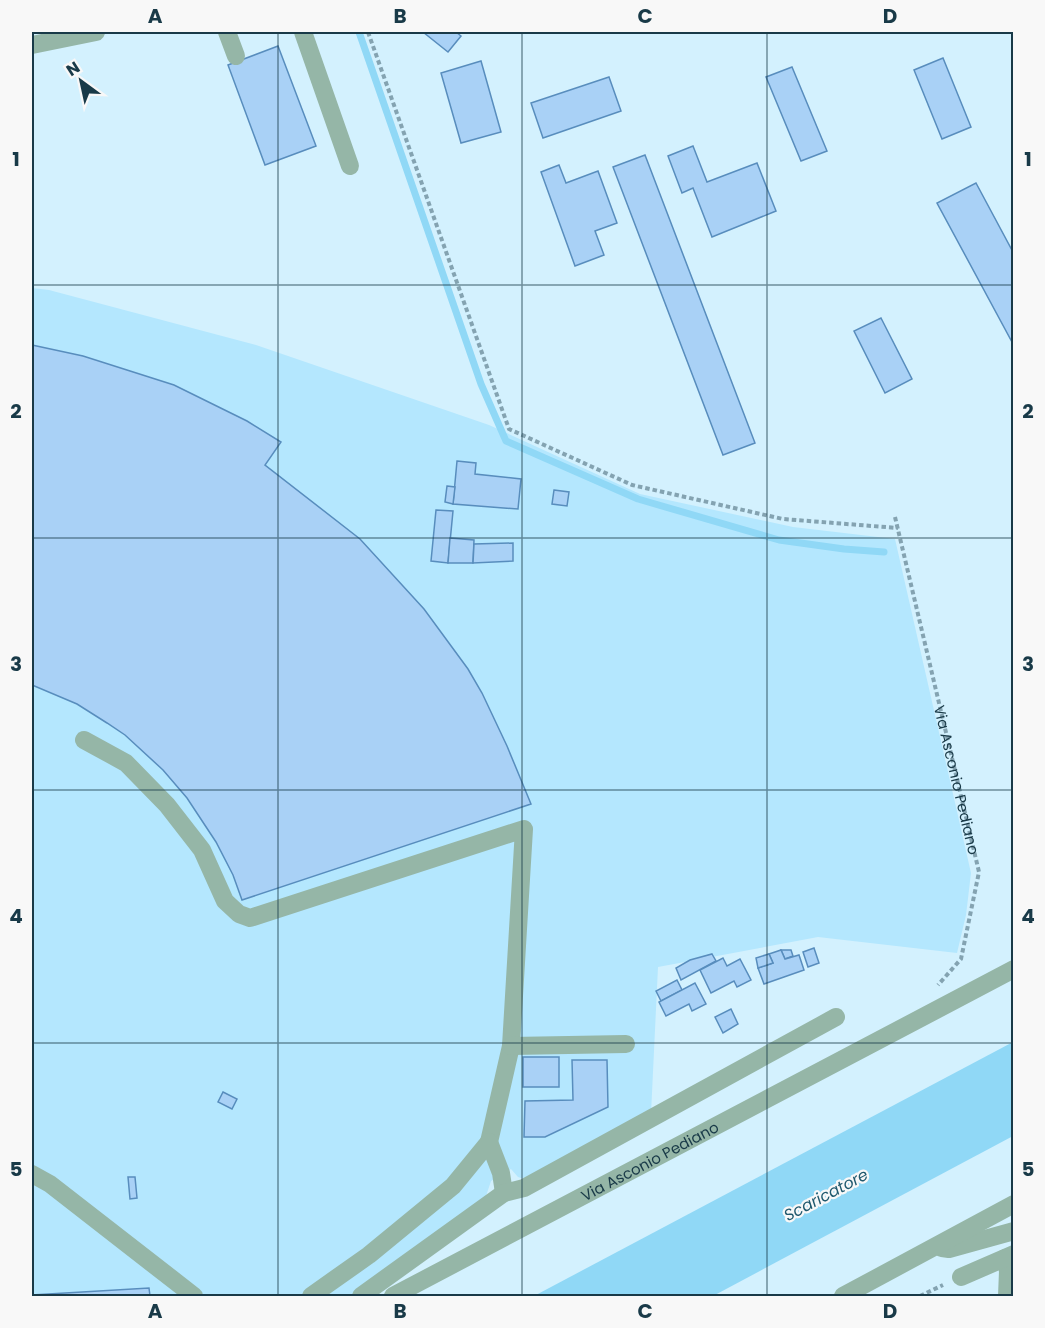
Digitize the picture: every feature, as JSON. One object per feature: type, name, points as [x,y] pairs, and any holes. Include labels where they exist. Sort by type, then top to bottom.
[{"type":"street","points":[[32,45],[96,32]]},
{"type":"street","points":[[227,32],[236,56]]},
{"type":"street","points":[[303,32],[350,166]]},
{"type":"street","points":[[84,740],[126,763],[167,805],[202,850],[225,901],[239,914],[250,918],[524,829],[511,1046],[489,1142],[453,1186],[369,1255],[311,1296]]},
{"type":"street","name":"Via Asconio Pediano","points":[[393,1296],[1014,969]]},
{"type":"street","points":[[361,1296],[504,1193],[524,1188],[836,1017]]},
{"type":"street","points":[[511,1046],[626,1044]]},
{"type":"street","points":[[489,1142],[501,1173],[504,1193]]},
{"type":"street","points":[[32,1174],[59,1191],[194,1296]]},
{"type":"street","points":[[843,1296],[1014,1204]]},
{"type":"street","points":[[934,1246],[949,1249],[1014,1231]]},
{"type":"street","points":[[962,1277],[1009,1256],[1008,1296]]},
{"type":"path","points":[[368,32],[509,429],[632,485],[783,519],[898,528]]},
{"type":"path","name":"Via Asconio Pediano","points":[[895,517],[979,872],[960,959],[933,992]]},
{"type":"path","points":[[920,1296],[962,1277]]},
{"type":"shaded area","points":[[32,288],[49,290],[256,345],[489,425],[640,494],[793,527],[895,539],[971,873],[966,915],[957,953],[818,937],[658,967],[651,1114],[530,1181],[518,1177],[511,1169],[491,1181],[484,1202],[356,1296],[32,1296]]},
{"type":"water","name":"Scaricatore","points":[[1013,1042],[1013,1136],[713,1296],[534,1296]]},
{"type":"building","points":[[423,32],[456,32],[461,36],[448,52]]},
{"type":"building","points":[[278,46],[316,146],[265,165],[228,65]]},
{"type":"building","points":[[943,58],[971,127],[942,139],[914,70]]},
{"type":"building","points":[[481,61],[501,132],[461,143],[441,73]]},
{"type":"building","points":[[792,67],[827,151],[801,161],[766,77]]},
{"type":"building","points":[[609,77],[621,111],[543,138],[531,103]]},
{"type":"building","points":[[693,146],[707,182],[757,163],[776,211],[712,237],[693,188],[682,193],[668,156]]},
{"type":"building","points":[[645,155],[755,443],[723,455],[613,167]]},
{"type":"building","points":[[559,165],[566,183],[598,171],[617,223],[595,231],[604,255],[575,266],[541,172]]},
{"type":"building","points":[[976,183],[1014,254],[1014,341],[1012,342],[937,203]]},
{"type":"building","points":[[881,318],[912,379],[885,393],[854,331]]},
{"type":"building","points":[[32,345],[83,356],[174,385],[247,421],[281,442],[265,465],[360,539],[424,609],[468,669],[482,693],[531,804],[242,900],[233,875],[216,842],[187,798],[163,770],[125,735],[107,723],[77,704],[32,685]]},
{"type":"building","points":[[457,461],[476,463],[475,474],[521,479],[518,509],[453,504]]},
{"type":"building","points":[[447,486],[455,487],[453,504],[445,502]]},
{"type":"building","points":[[554,490],[569,492],[567,506],[552,504]]},
{"type":"building","points":[[436,510],[453,511],[448,563],[431,561]]},
{"type":"building","points":[[450,538],[474,540],[473,563],[448,563]]},
{"type":"building","points":[[513,543],[513,561],[473,563],[474,544]]},
{"type":"building","points":[[814,948],[819,963],[808,967],[803,952]]},
{"type":"building","points":[[781,950],[791,950],[793,956],[785,959]]},
{"type":"building","points":[[781,950],[785,959],[799,955],[804,970],[764,984],[758,968],[773,963],[769,954]]},
{"type":"building","points":[[712,954],[716,961],[681,980],[676,968],[690,960]]},
{"type":"building","points":[[769,954],[773,963],[758,968],[756,958]]},
{"type":"building","points":[[723,958],[727,966],[740,959],[751,980],[737,987],[734,981],[711,993],[700,970]]},
{"type":"building","points":[[677,980],[682,990],[661,1001],[656,991]]},
{"type":"building","points":[[695,983],[706,1004],[692,1011],[689,1004],[666,1016],[659,1002]]},
{"type":"building","points":[[731,1009],[738,1024],[723,1033],[715,1017]]},
{"type":"building","points":[[523,1057],[559,1057],[559,1087],[523,1087]]},
{"type":"building","points":[[572,1060],[607,1060],[608,1107],[545,1137],[524,1137],[525,1101],[573,1100]]},
{"type":"building","points":[[223,1092],[237,1099],[232,1109],[218,1102]]},
{"type":"building","points":[[128,1177],[135,1177],[137,1198],[130,1199]]},
{"type":"building","points":[[149,1288],[150,1296],[32,1296],[32,1295]]},
{"type":"waterway","points":[[359,32],[481,384],[506,441],[638,499],[779,540],[884,552]]}]
